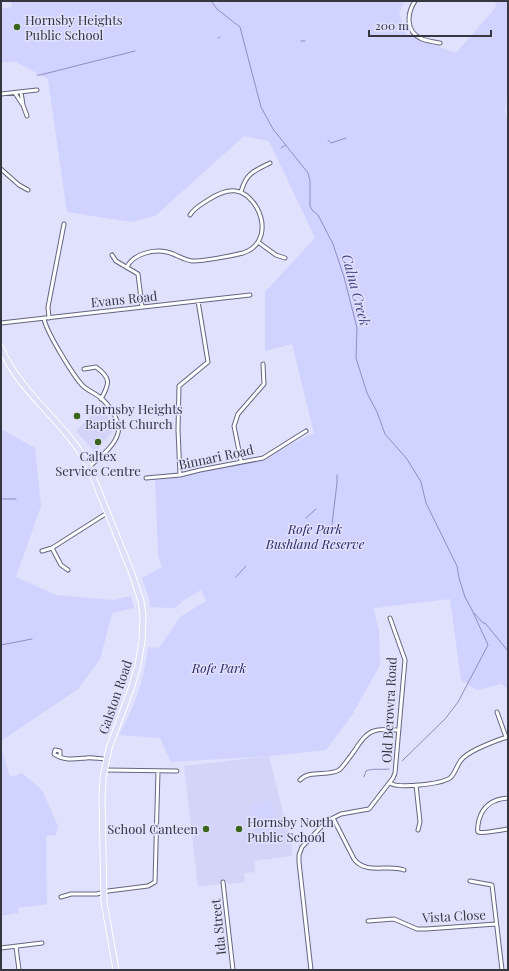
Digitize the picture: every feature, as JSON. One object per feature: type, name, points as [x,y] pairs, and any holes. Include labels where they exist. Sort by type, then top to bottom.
[{"type":"main road","name":"Galston Road","points":[[1,348],[16,374],[83,455],[108,513],[139,593],[143,624],[140,657],[136,673],[106,759],[102,798],[103,892],[105,913],[116,970]]},
{"type":"street","points":[[415,1],[408,18],[412,31],[422,39],[440,43]]},
{"type":"street","points":[[1,94],[37,90]]},
{"type":"street","points":[[21,92],[27,116]]},
{"type":"street","points":[[15,93],[24,105]]},
{"type":"street","points":[[241,192],[244,182],[248,176],[270,163]]},
{"type":"street","points":[[1,168],[19,185],[28,190]]},
{"type":"street","points":[[127,267],[140,255],[162,251],[184,260],[200,260],[245,252],[251,249],[258,242],[263,230],[261,217],[251,200],[241,192],[230,191],[218,194],[197,207],[190,215]]},
{"type":"street","points":[[49,318],[48,306],[64,224]]},
{"type":"street","points":[[258,242],[276,255],[285,258]]},
{"type":"street","points":[[112,255],[116,261],[136,272],[138,275],[142,307]]},
{"type":"street","name":"Evans Road","points":[[1,323],[250,294]]},
{"type":"street","points":[[180,475],[178,430],[179,386],[208,362],[198,301]]},
{"type":"street","points":[[44,318],[46,329],[77,378],[84,386],[101,399],[111,410],[117,421],[119,430],[117,437],[105,452],[89,467]]},
{"type":"street","points":[[241,462],[234,426],[238,414],[264,384],[263,364]]},
{"type":"street","points":[[84,369],[96,367],[106,376],[108,386],[101,399]]},
{"type":"street","name":"Binnari Road","points":[[146,478],[180,475],[263,458],[306,431]]},
{"type":"street","points":[[42,551],[52,548],[108,513]]},
{"type":"street","points":[[52,548],[61,565],[68,570]]},
{"type":"street","name":"Old Berowra Road","points":[[311,970],[298,855],[302,847],[325,823],[341,814],[369,810],[390,783],[395,773],[405,660],[390,618]]},
{"type":"street","points":[[390,783],[398,786],[416,785],[447,779],[453,775],[460,762],[468,754],[507,737],[497,712]]},
{"type":"street","points":[[300,780],[306,775],[334,772],[339,770],[344,766],[365,737],[371,732],[382,730],[399,730]]},
{"type":"street","points":[[60,757],[66,760],[90,758],[106,759]]},
{"type":"street","points":[[104,770],[177,771]]},
{"type":"street","points":[[61,897],[71,894],[98,894],[148,886],[155,882],[158,771]]},
{"type":"street","points":[[416,785],[420,822],[418,830]]},
{"type":"street","points":[[508,798],[496,800],[483,809],[477,829],[480,834],[508,829]]},
{"type":"street","points":[[333,818],[354,859],[359,864],[369,868],[393,867],[404,870]]},
{"type":"street","points":[[470,881],[492,886],[502,970]]},
{"type":"street","name":"Ida Street","points":[[223,882],[233,970]]},
{"type":"street","name":"Vista Close","points":[[368,921],[394,919],[417,929],[496,924]]},
{"type":"street","points":[[1,948],[42,943]]},
{"type":"street","points":[[16,947],[19,970]]},
{"type":"shaded area","points":[[101,406],[110,420],[112,432],[95,452],[76,431]]},
{"type":"shaded area","name":"Hornsby North Public School","points":[[269,756],[292,848],[292,856],[254,861],[255,872],[244,873],[245,882],[228,884],[227,881],[221,884],[198,887],[184,766]]},
{"type":"green space","points":[[11,1],[405,1],[399,13],[407,35],[456,53],[496,7],[495,1],[508,1],[508,91],[505,112],[508,118],[508,689],[501,684],[477,690],[461,680],[450,599],[373,608],[379,631],[380,665],[352,715],[326,750],[269,756],[171,762],[160,738],[119,735],[138,692],[147,659],[148,647],[159,648],[180,617],[206,601],[201,590],[184,600],[175,608],[150,607],[149,598],[142,578],[162,567],[158,555],[155,478],[263,458],[314,433],[292,344],[265,351],[265,292],[315,238],[269,141],[244,136],[155,216],[131,222],[67,212],[48,79],[16,62],[1,62],[1,9],[12,7]]},
{"type":"green space","points":[[1,429],[35,448],[41,506],[16,577],[56,595],[112,600],[131,596],[134,608],[112,614],[100,659],[78,689],[1,741]]},
{"type":"green space","points":[[1,748],[10,777],[22,773],[42,790],[58,826],[56,835],[46,836],[47,904],[18,908],[18,913],[1,916]]},
{"type":"green space","points":[[271,801],[279,840],[258,844],[250,805]]},
{"type":"waterway","name":"Calna Creek","points":[[211,1],[217,9],[240,27],[261,107],[273,129],[308,173],[310,181],[310,206],[318,215],[333,244],[344,277],[357,328],[356,358],[367,393],[377,412],[385,434],[407,459],[421,482],[426,503],[457,566],[465,597]]},
{"type":"waterway","points":[[37,75],[135,51]]},
{"type":"waterway","points":[[328,140],[331,143],[346,138]]},
{"type":"waterway","name":"Calna Creek","points":[[281,148],[286,145]]},
{"type":"waterway","points":[[332,524],[337,475]]},
{"type":"waterway","points":[[1,499],[16,499]]},
{"type":"waterway","points":[[306,518],[316,509]]},
{"type":"waterway","points":[[236,577],[246,566]]},
{"type":"waterway","points":[[465,597],[472,610]]},
{"type":"waterway","points":[[402,761],[445,719],[458,702],[488,645],[472,610]]},
{"type":"waterway","points":[[474,613],[483,623],[485,623],[508,651]]},
{"type":"waterway","points":[[1,645],[32,639]]},
{"type":"waterway","points":[[364,777],[366,771],[369,770],[389,769]]},
{"type":"place","name":"Hornsby Heights Public School","points":[[17,27]]},
{"type":"place","name":"Hornsby Heights Baptist Church","points":[[77,416]]},
{"type":"place","name":"Caltex Service Centre","points":[[98,442]]},
{"type":"place","name":"School Canteen","points":[[206,829]]},
{"type":"place","name":"Hornsby North Public School","points":[[239,829]]},
{"type":"park label","name":"Rofe Park Bushland Reserve","points":[[315,536]]},
{"type":"park label","name":"Rofe Park","points":[[219,668]]}]
